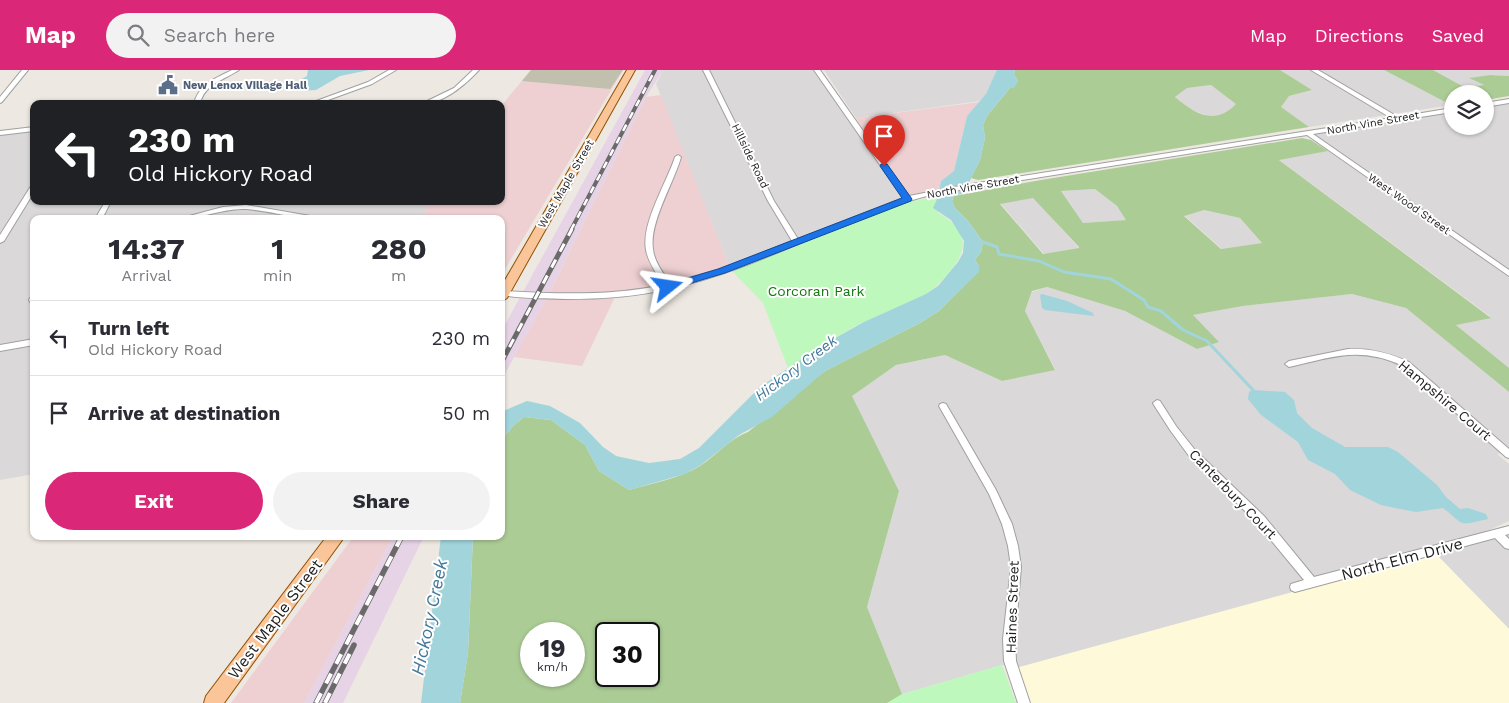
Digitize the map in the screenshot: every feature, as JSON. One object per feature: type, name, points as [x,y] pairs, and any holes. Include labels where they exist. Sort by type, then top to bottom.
[{"type":"main road","name":"West Maple Street","points":[[505,291],[631,70]]},
{"type":"main road","name":"West Maple Street","points":[[213,703],[334,540]]},
{"type":"street","points":[[0,101],[25,70]]},
{"type":"street","points":[[198,100],[201,93],[218,79],[236,70]]},
{"type":"street","points":[[322,100],[370,83],[393,70]]},
{"type":"street","points":[[433,100],[456,90],[476,70]]},
{"type":"street","name":"Hillside Road","points":[[706,70],[772,201],[796,242]]},
{"type":"street","points":[[817,70],[907,199]]},
{"type":"street","points":[[1314,70],[1397,119]]},
{"type":"street","points":[[1494,104],[1509,101]]},
{"type":"street","name":"North Vine Street","points":[[505,295],[590,297],[629,294],[668,287],[709,275],[907,199],[924,195],[980,184],[1309,134],[1444,111]]},
{"type":"street","points":[[0,132],[30,128]]},
{"type":"street","name":"West Wood Street","points":[[1309,134],[1509,274]]},
{"type":"street","points":[[668,287],[653,260],[649,248],[650,236],[663,192],[675,170],[678,157]]},
{"type":"street","points":[[0,241],[30,192]]},
{"type":"street","points":[[193,215],[223,205],[293,215]]},
{"type":"street","points":[[0,348],[30,343]]},
{"type":"street","name":"Hampshire Court","points":[[1289,364],[1350,351],[1387,354],[1406,364],[1509,454]]},
{"type":"street","name":"Canterbury Court","points":[[1157,403],[1172,428],[1192,453],[1260,519],[1312,582]]},
{"type":"street","name":"Haines Street","points":[[943,406],[992,493],[1007,524],[1016,567],[1009,639],[1010,661],[1024,703]]},
{"type":"street","name":"North Elm Drive","points":[[1295,587],[1509,530]]},
{"type":"street","points":[[1497,534],[1509,545]]},
{"type":"shaded area","points":[[531,70],[623,70],[505,269],[505,215],[425,215],[426,205],[505,205],[505,101]]},
{"type":"shaded area","points":[[531,70],[623,70],[610,89],[522,81]]},
{"type":"shaded area","points":[[645,70],[663,70],[646,97],[547,298],[505,374],[505,325]]},
{"type":"shaded area","points":[[663,70],[814,70],[904,198],[729,266],[656,84]]},
{"type":"shaded area","points":[[824,70],[997,71],[987,94],[980,101],[856,118]]},
{"type":"shaded area","points":[[1280,70],[1384,70],[1444,101],[1444,106],[1309,127],[1280,107],[1289,96],[1312,90]]},
{"type":"shaded area","points":[[1433,70],[1509,70],[1509,76],[1490,75],[1471,78],[1483,85],[1460,85]]},
{"type":"shaded area","points":[[1211,85],[1237,104],[1226,114],[1210,117],[1190,109],[1175,97],[1187,88]]},
{"type":"shaded area","points":[[661,95],[729,266],[665,286],[627,293],[549,294],[646,97]]},
{"type":"shaded area","points":[[980,102],[967,116],[954,171],[941,181],[939,190],[908,198],[856,118]]},
{"type":"shaded area","points":[[1509,103],[1509,272],[1311,135],[1444,113],[1444,135],[1494,135],[1494,105]]},
{"type":"shaded area","points":[[30,130],[30,205],[426,205],[425,215],[30,215],[30,341],[0,346],[0,134]]},
{"type":"shaded area","points":[[1328,151],[1509,277],[1509,368],[1455,324],[1491,317],[1278,159]]},
{"type":"shaded area","points":[[1095,189],[1117,206],[1127,220],[1083,223],[1061,191]]},
{"type":"shaded area","points":[[1033,197],[1079,248],[1044,254],[1000,203]]},
{"type":"shaded area","points":[[1204,210],[1240,218],[1262,243],[1222,249],[1184,215]]},
{"type":"shaded area","points":[[1047,287],[1125,311],[1197,349],[1218,341],[1192,315],[1243,306],[1352,294],[1406,308],[1509,392],[1509,451],[1497,454],[1509,464],[1509,521],[1440,552],[1509,533],[1509,629],[1435,553],[1016,668],[1002,665],[902,694],[867,607],[899,491],[851,396],[896,365],[945,355],[1002,381],[1055,369],[1025,311],[1032,292]]},
{"type":"shaded area","points":[[615,297],[582,366],[514,357],[547,298]]},
{"type":"shaded area","points":[[30,344],[30,475],[0,480],[0,349]]},
{"type":"shaded area","points":[[351,540],[391,540],[304,703],[231,703]]},
{"type":"shaded area","points":[[391,540],[422,540],[343,703],[304,703]]},
{"type":"shaded area","points":[[1435,553],[1509,629],[1509,703],[1026,703],[1016,668]]},
{"type":"green space","points":[[1015,70],[1280,70],[1312,90],[1289,96],[1281,107],[1309,127],[978,180],[971,178],[980,160],[985,138],[983,125],[987,116],[1018,81],[1014,74]],"holes":[[[1211,85],[1236,104],[1228,111],[1213,116],[1198,112],[1175,97],[1187,88]]]},
{"type":"green space","points":[[1384,70],[1433,70],[1460,85],[1444,85],[1444,101]]},
{"type":"green space","points":[[1490,75],[1509,76],[1509,96],[1494,98],[1494,85],[1484,85],[1469,78]]},
{"type":"green space","points":[[1302,138],[1311,140],[1328,151],[1279,160],[1491,318],[1456,325],[1509,368],[1509,392],[1406,308],[1352,294],[1243,306],[1193,315],[1219,342],[1197,349],[1125,311],[1047,287],[1032,291],[1025,311],[1055,370],[1002,381],[945,355],[896,365],[852,396],[899,491],[867,607],[902,694],[901,703],[460,703],[468,653],[473,540],[505,540],[505,436],[513,426],[524,417],[551,420],[585,445],[599,471],[629,490],[674,477],[700,466],[729,443],[748,432],[825,371],[920,323],[939,311],[978,272],[979,266],[975,260],[981,252],[983,242],[968,221],[955,208],[952,201],[954,196],[1041,180]],"holes":[[[1095,189],[1117,206],[1126,220],[1083,223],[1061,191]],[[1033,198],[1079,247],[1043,254],[1000,204]],[[1204,210],[1240,218],[1262,243],[1221,249],[1184,216]]]},
{"type":"green space","name":"Corcoran Park","points":[[938,197],[938,213],[956,227],[961,234],[963,242],[959,258],[944,279],[926,294],[856,326],[788,368],[763,303],[732,271],[860,217],[913,201]]},
{"type":"green space","points":[[1002,665],[1016,703],[887,703],[902,694]]},
{"type":"water","points":[[308,70],[369,70],[340,76],[316,90],[297,91],[295,83],[307,76]]},
{"type":"water","name":"Hickory Creek","points":[[997,70],[1015,70],[1014,74],[1018,81],[1014,88],[1010,88],[987,116],[983,125],[985,138],[980,160],[964,193],[954,196],[952,200],[955,208],[968,221],[983,242],[981,252],[975,260],[979,266],[979,272],[939,311],[920,323],[825,371],[772,417],[739,435],[701,465],[685,474],[629,490],[599,471],[585,445],[551,420],[524,417],[505,436],[505,410],[527,401],[550,406],[580,423],[603,447],[616,456],[649,463],[680,459],[699,448],[760,387],[821,346],[864,322],[926,294],[938,286],[958,262],[963,253],[964,241],[951,220],[933,208],[938,197],[941,181],[954,171],[967,116],[986,94]]},
{"type":"water","points":[[1040,295],[1067,301],[1093,313],[1094,316],[1045,310],[1042,308]]},
{"type":"water","points":[[1253,390],[1285,392],[1294,400],[1297,413],[1312,428],[1345,447],[1388,447],[1398,452],[1437,485],[1446,497],[1460,509],[1468,508],[1486,514],[1488,519],[1462,523],[1443,508],[1416,512],[1400,509],[1381,505],[1350,490],[1335,474],[1308,460],[1298,442],[1261,415],[1248,399],[1249,392]]},
{"type":"water","points":[[441,540],[473,540],[468,653],[460,703],[421,703]]},
{"type":"waterway","points":[[983,242],[997,247],[999,254],[1039,261],[1064,272],[1111,279],[1144,300],[1148,307],[1161,311],[1183,330],[1207,341],[1253,390]]},
{"type":"railway","points":[[571,230],[655,70]]},
{"type":"railway","points":[[505,355],[572,229]]},
{"type":"railway","points":[[316,703],[400,540]]},
{"type":"railway","points":[[325,703],[354,645]]},
{"type":"place","name":"New Lenox Village Hall","points":[[168,85]]},
{"type":"route","points":[[668,287],[722,271],[907,199],[884,166]]}]
